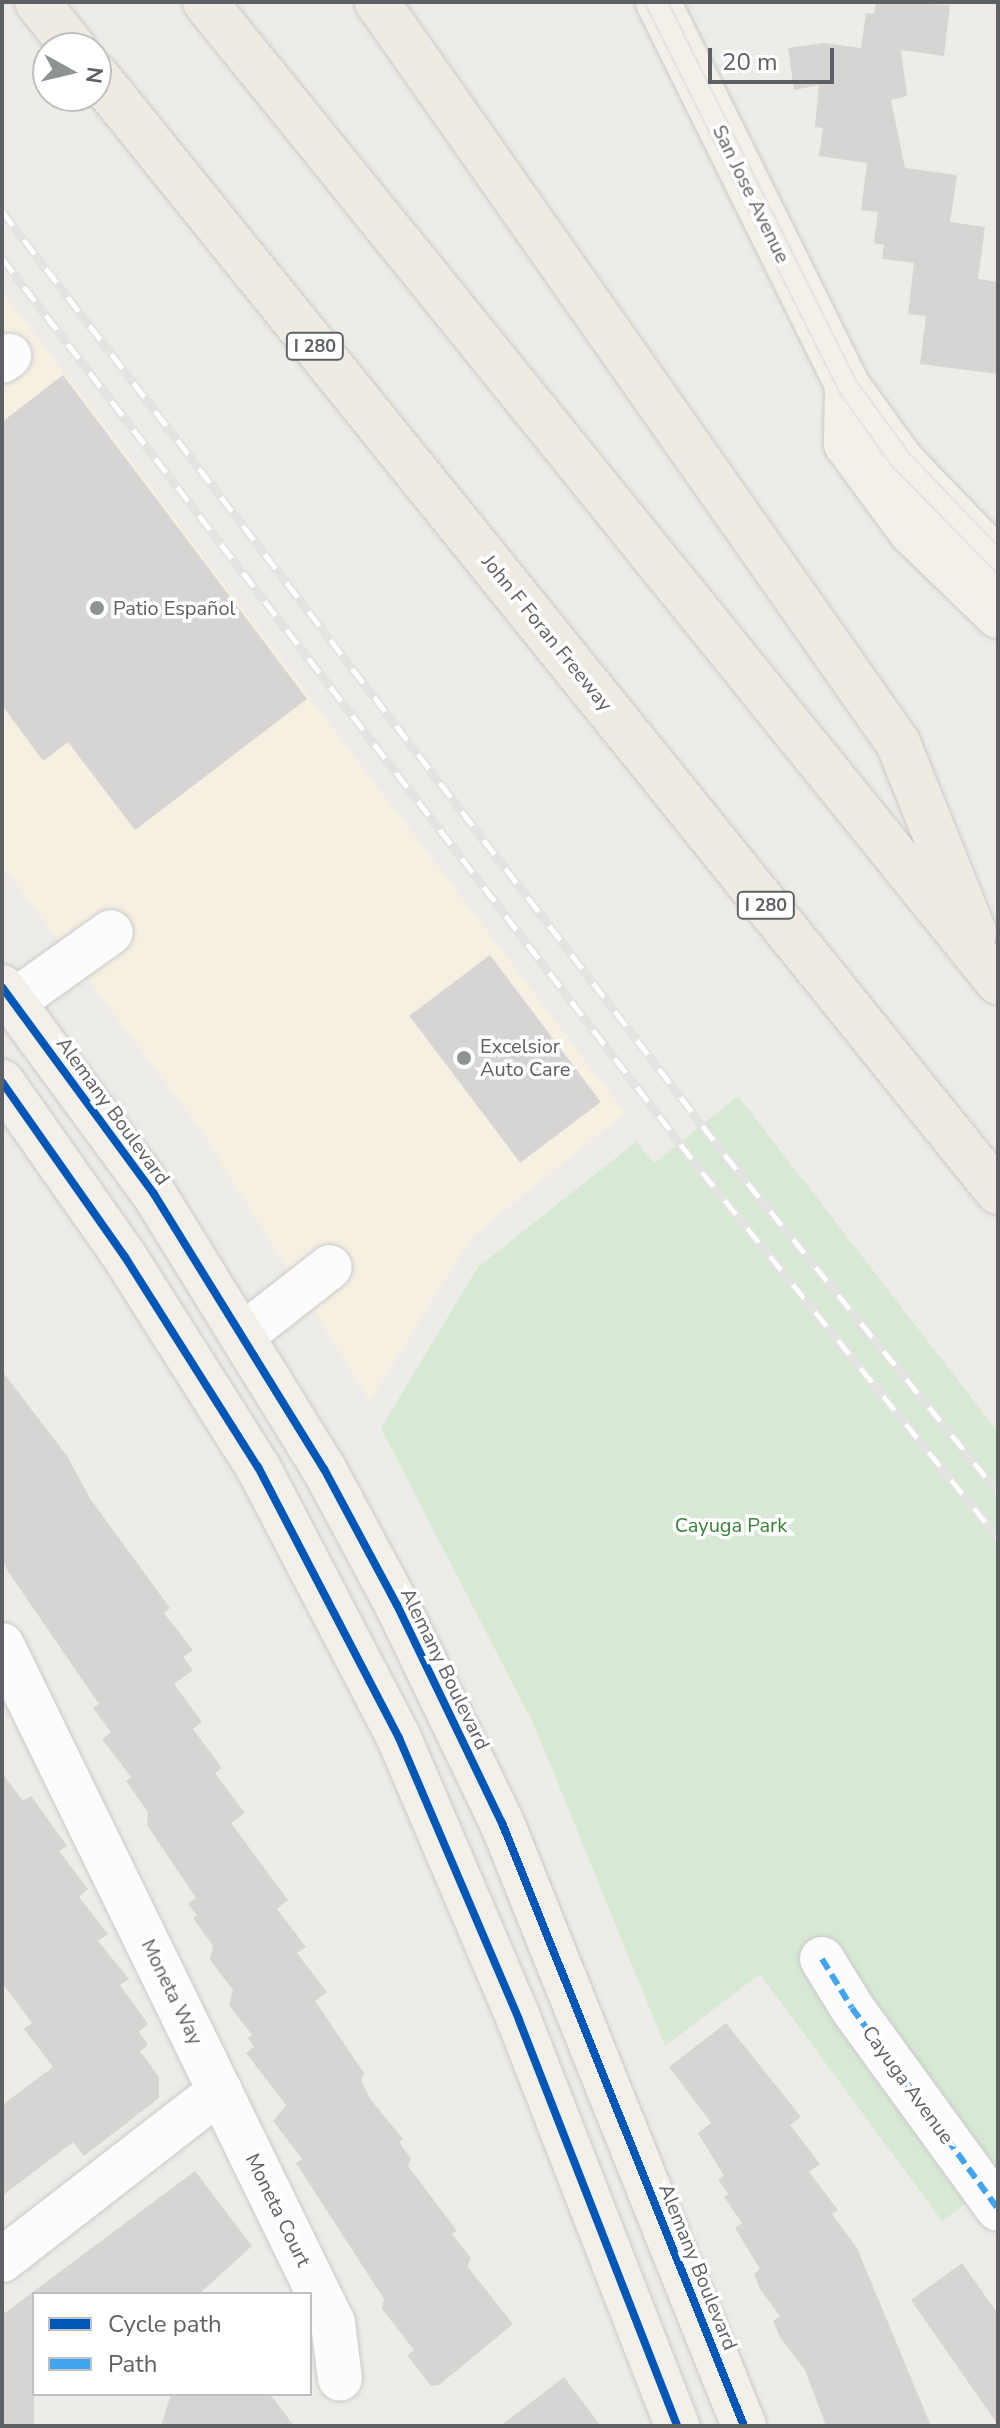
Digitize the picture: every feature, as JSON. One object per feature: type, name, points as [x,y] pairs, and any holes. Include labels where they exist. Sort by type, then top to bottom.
[{"type":"highway","points":[[31,2],[60,32]]},
{"type":"highway","points":[[37,2],[61,32]]},
{"type":"highway","points":[[205,2],[994,976]]},
{"type":"highway","points":[[377,2],[898,743],[994,976]]},
{"type":"highway","name":"John F Foran Freeway","points":[[112,95],[998,1192]]},
{"type":"main road","name":"San Jose Avenue","points":[[658,2],[847,385],[902,461],[998,561]]},
{"type":"main road","name":"San Jose Avenue","points":[[847,385],[846,444],[911,532],[998,616]]},
{"type":"main road","name":"Alemany Boulevard","points":[[8,995],[154,1194],[243,1335],[382,1578],[502,1823],[740,2424]]},
{"type":"main road","points":[[2,1082],[125,1257],[258,1467],[399,1738],[519,2020],[677,2426]]},
{"type":"street","points":[[8,995],[111,932]]},
{"type":"street","points":[[243,1335],[330,1267]]},
{"type":"street","name":"Moneta Way","points":[[7,1667],[220,2091]]},
{"type":"street","name":"Cayuga Avenue","points":[[822,1959],[998,2209]]},
{"type":"street","points":[[2,2260],[220,2091]]},
{"type":"street","name":"Moneta Court","points":[[220,2091],[333,2323],[340,2379]]},
{"type":"shaded area","points":[[2,291],[625,1113],[472,1237],[370,1401],[199,1127],[2,865]]},
{"type":"green space","name":"Cayuga Park","points":[[738,1096],[998,1432],[998,2181],[942,2221],[760,1974],[665,2046],[535,1727],[381,1428],[478,1267],[636,1142],[655,1163]]},
{"type":"building","points":[[876,2],[950,5],[944,56],[901,50],[907,96],[891,100],[905,168],[957,175],[950,222],[985,227],[978,279],[998,282],[998,374],[920,364],[926,316],[908,314],[914,263],[882,259],[884,245],[874,243],[878,212],[861,210],[867,163],[819,156],[823,128],[815,127],[819,85],[794,90],[788,48],[824,43],[861,48],[866,13],[874,14]]},
{"type":"building","points":[[63,375],[307,699],[135,830],[68,742],[43,761],[2,705],[2,422]]},
{"type":"building","points":[[490,955],[601,1102],[520,1163],[409,1016]]},
{"type":"building","points":[[2,1371],[67,1456],[91,1500],[170,1608],[164,1613],[193,1650],[183,1657],[193,1670],[174,1684],[202,1722],[193,1729],[222,1768],[215,1773],[245,1813],[231,1823],[288,1900],[277,1909],[306,1947],[297,1953],[327,1992],[315,2001],[364,2073],[361,2080],[371,2100],[403,2139],[399,2142],[411,2159],[408,2166],[457,2231],[452,2234],[471,2258],[467,2266],[513,2324],[439,2385],[431,2386],[407,2355],[414,2350],[382,2309],[384,2299],[296,2163],[302,2159],[273,2121],[286,2105],[246,2053],[254,2047],[248,2038],[252,2035],[229,2005],[233,1990],[210,1960],[213,1946],[193,1918],[197,1915],[188,1904],[196,1898],[147,1825],[148,1812],[126,1781],[131,1777],[102,1739],[111,1732],[93,1708],[99,1704],[2,1559]]},
{"type":"building","points":[[2,1773],[23,1801],[31,1796],[67,1846],[59,1851],[88,1889],[79,1897],[108,1934],[98,1941],[129,1979],[120,1985],[148,2024],[139,2032],[148,2045],[140,2051],[159,2077],[159,2098],[84,2156],[73,2142],[2,2196],[2,2105],[53,2067],[24,2029],[32,2023],[2,1983]]},
{"type":"building","points":[[726,2023],[801,2117],[790,2125],[820,2164],[809,2172],[838,2210],[832,2214],[857,2248],[931,2426],[826,2426],[805,2370],[780,2337],[773,2321],[780,2316],[760,2289],[754,2274],[760,2269],[735,2228],[742,2223],[724,2197],[728,2194],[718,2180],[724,2176],[698,2133],[711,2123],[669,2067]]},
{"type":"building","points":[[195,2171],[252,2246],[201,2292],[33,2292]]},
{"type":"building","points":[[962,2263],[998,2314],[998,2425],[911,2300]]},
{"type":"building","points":[[32,2293],[34,2426],[2,2426],[2,2315]]},
{"type":"building","points":[[564,2377],[601,2426],[500,2426]]},
{"type":"building","points":[[170,2396],[272,2396],[294,2426],[161,2426]]},
{"type":"tram line","points":[[644,2],[839,392],[891,465],[998,574]]},
{"type":"tram line","points":[[668,2],[856,380],[909,453],[998,546]]},
{"type":"railway","points":[[2,211],[725,1155],[998,1492]]},
{"type":"railway","points":[[2,258],[702,1172],[998,1537]]},
{"type":"marked path","points":[[822,1959],[852,2008],[998,2209]]},
{"type":"cycle path","points":[[2,987],[154,1194],[324,1469],[397,1605],[502,1823],[744,2426]]},
{"type":"cycle path","points":[[2,1082],[125,1257],[258,1467],[399,1738],[519,2020],[677,2426]]},
{"type":"place","name":"Patio Español","points":[[97,608]]},
{"type":"place","name":"Excelsior Auto Care","points":[[464,1058]]}]
